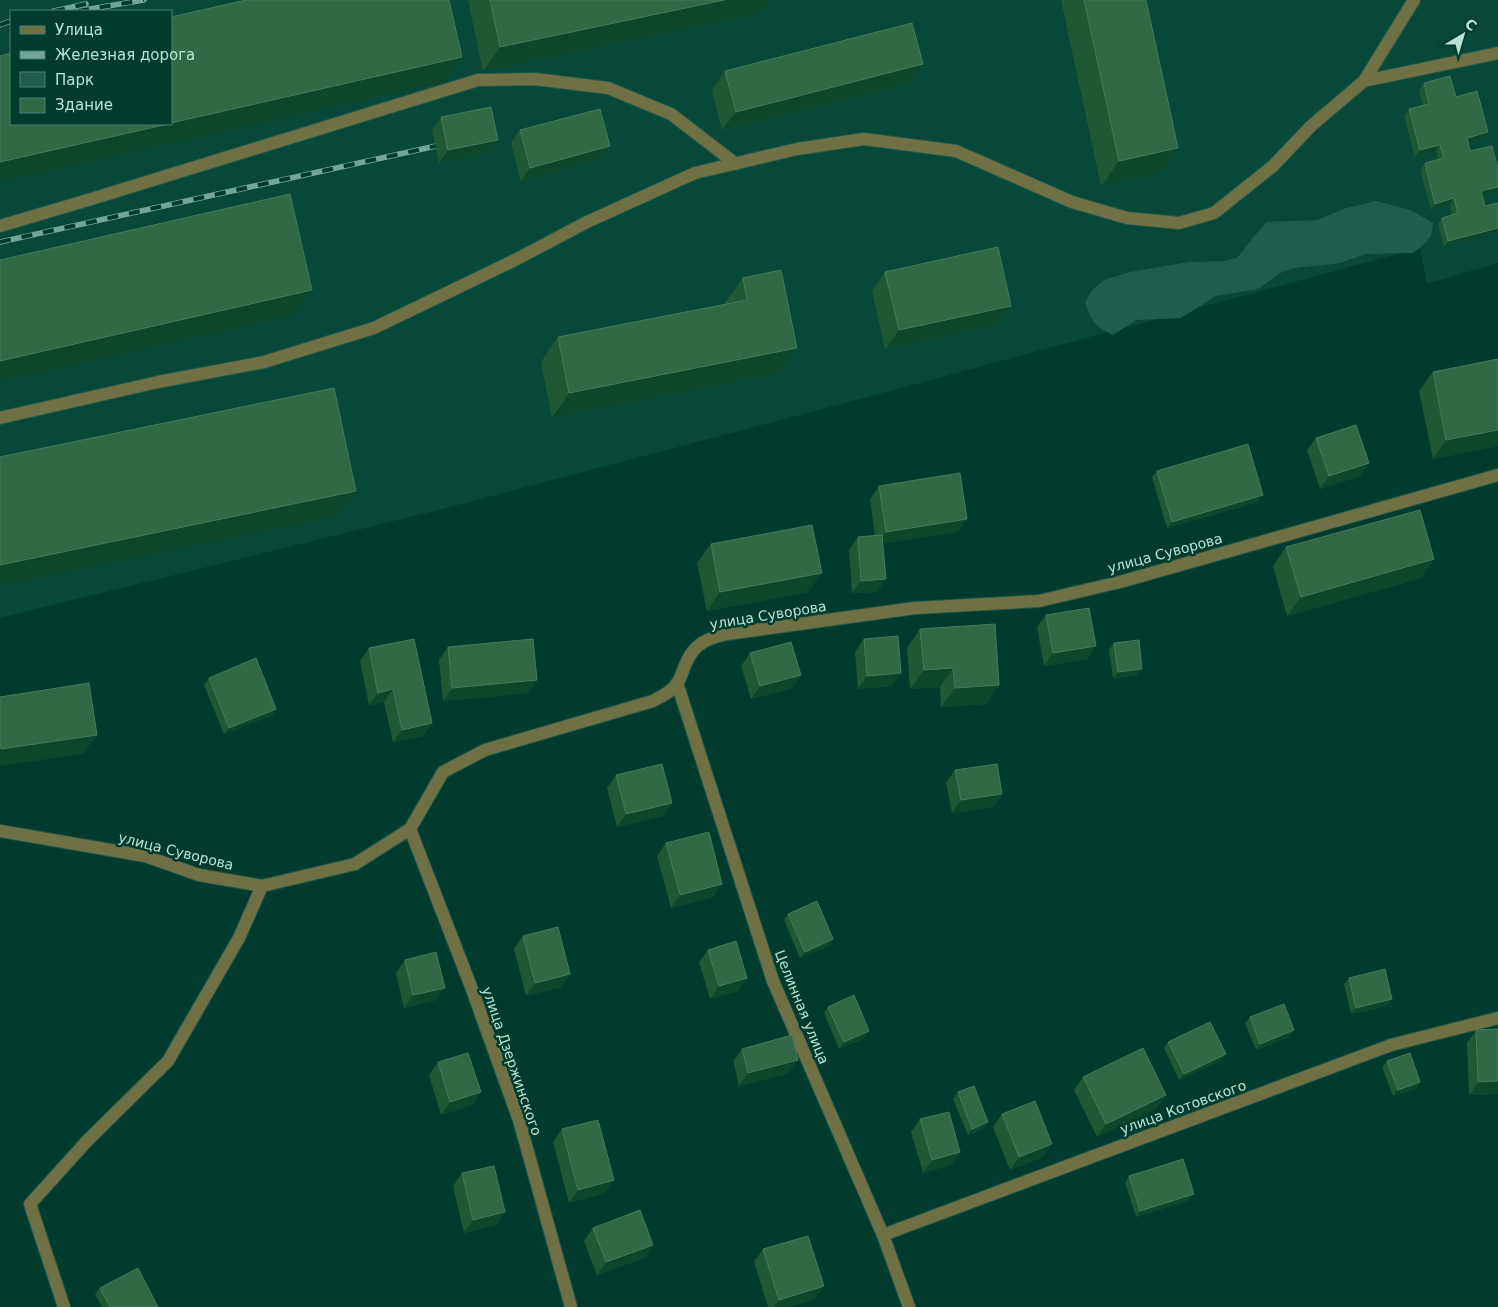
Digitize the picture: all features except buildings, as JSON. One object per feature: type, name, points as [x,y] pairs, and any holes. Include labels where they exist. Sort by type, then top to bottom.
[{"type":"street","points":[[0,418],[158,382],[264,362],[374,328],[587,222],[695,173],[797,149],[864,140],[956,151],[1072,202],[1127,218],[1179,223],[1214,213],[1273,166],[1312,126],[1364,81],[1414,0]]},
{"type":"street","points":[[1364,81],[1498,53]]},
{"type":"street","points":[[0,226],[478,80],[536,79],[608,88],[671,114],[736,164]]},
{"type":"street","name":"улица Суворова","points":[[0,831],[145,856],[199,875],[262,886],[355,864],[410,829],[444,772],[485,750],[653,701],[669,692],[678,683],[688,659],[699,644],[709,638],[915,608],[1039,601],[1120,582],[1498,475]]},
{"type":"street","name":"Целинная улица","points":[[678,683],[772,981],[883,1236],[909,1307]]},
{"type":"street","name":"улица Дзержинского","points":[[410,829],[470,984],[519,1120],[571,1307]]},
{"type":"street","points":[[64,1307],[30,1204],[87,1141],[168,1061],[239,938],[262,886]]},
{"type":"street","name":"улица Котовского","points":[[883,1236],[1390,1045],[1498,1018]]},
{"type":"shaded area","points":[[0,0],[1498,0],[1498,263],[1427,284],[1420,248],[853,401],[439,510],[0,618]]},
{"type":"green space","points":[[1376,201],[1410,210],[1433,223],[1431,236],[1413,253],[1366,254],[1340,263],[1295,268],[1282,272],[1258,289],[1216,296],[1181,318],[1136,320],[1113,335],[1095,323],[1087,309],[1085,302],[1093,289],[1104,280],[1130,272],[1189,262],[1224,261],[1237,258],[1266,222],[1317,220],[1346,208]]},
{"type":"railway","points":[[84,10],[144,0]]},
{"type":"railway","points":[[59,10],[86,4]]},
{"type":"railway","points":[[0,25],[10,21]]},
{"type":"railway","points":[[0,242],[436,146]]}]
